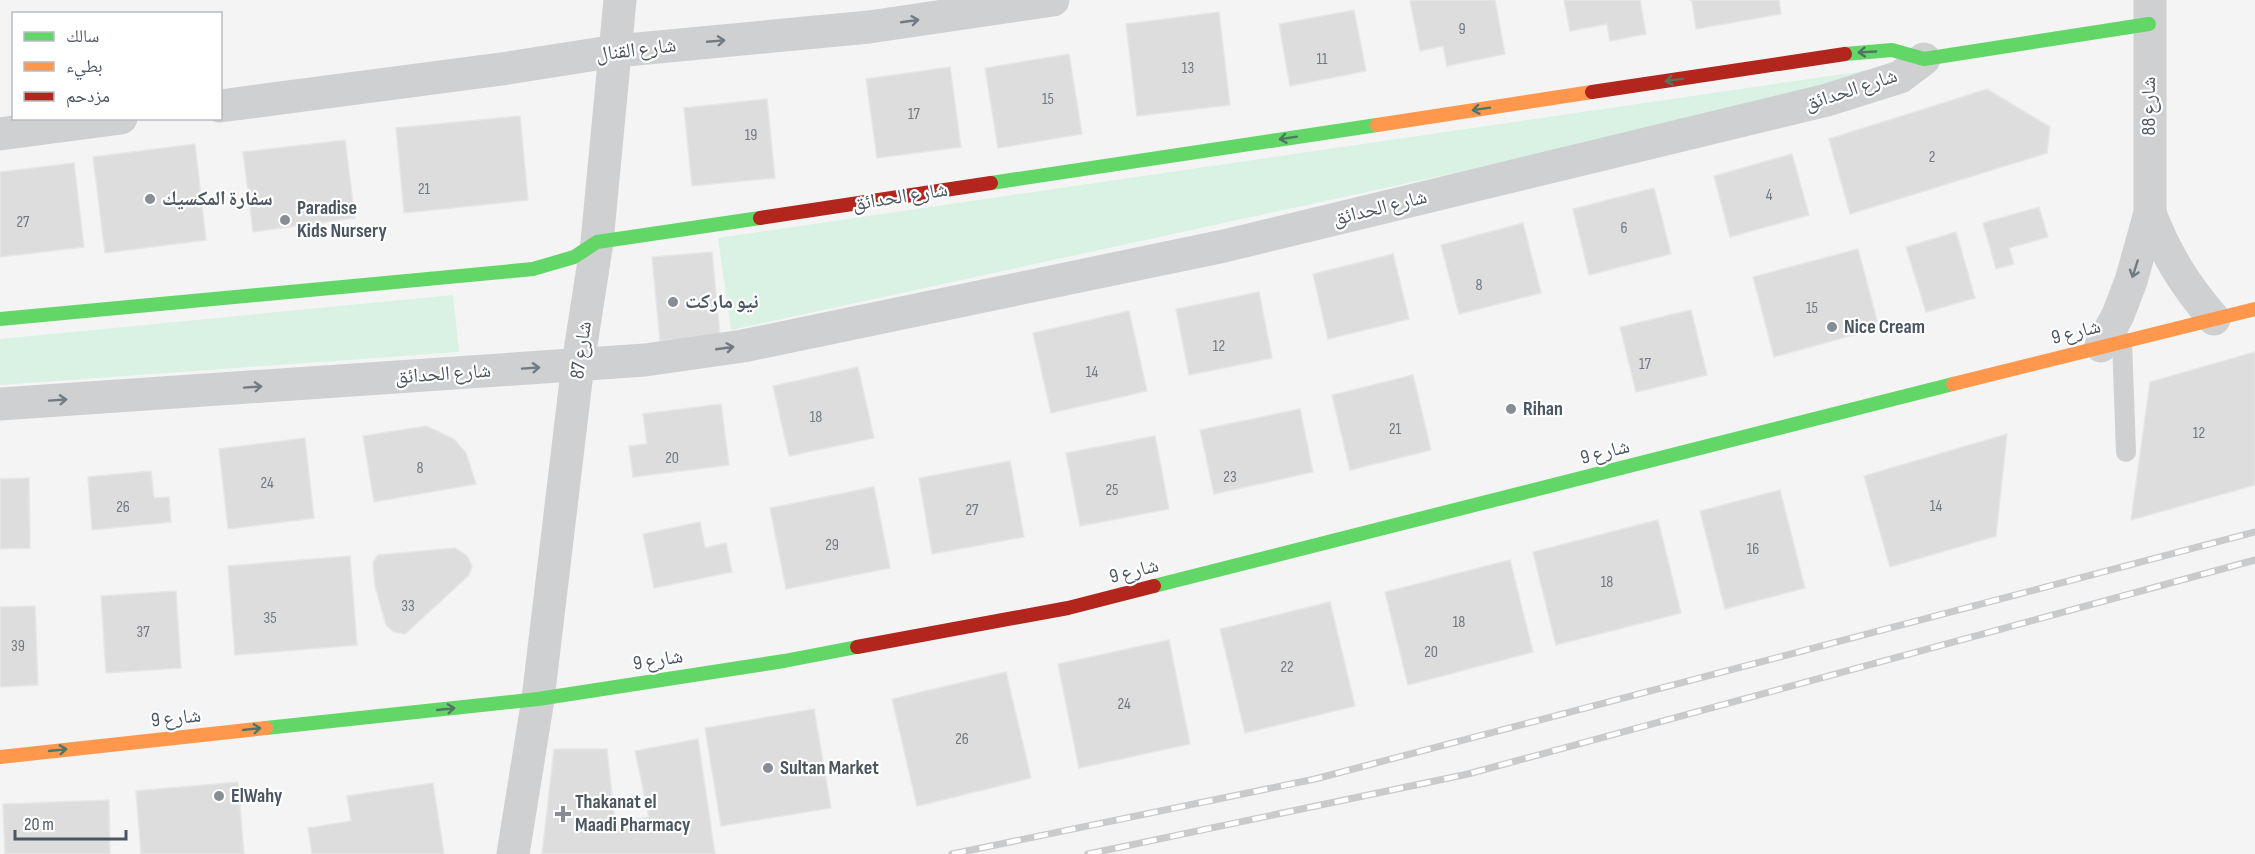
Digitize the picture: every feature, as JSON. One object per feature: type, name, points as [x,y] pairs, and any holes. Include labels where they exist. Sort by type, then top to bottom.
[{"type":"street","name":"شارع 87","points":[[513,854],[538,699],[578,364],[597,242],[620,0]]},
{"type":"street","name":"شارع القنال","points":[[222,106],[508,68],[616,51],[869,27],[1053,0]]},
{"type":"street","points":[[1924,59],[2149,12]]},
{"type":"street","name":"شارع 88","points":[[2111,344],[2150,213],[2149,12]]},
{"type":"street","name":"شارع الحدائق","points":[[0,319],[533,269],[574,257],[597,242],[1853,53],[1892,50],[1924,59]]},
{"type":"street","name":"شارع الحدائق","points":[[0,404],[645,360],[743,346],[1224,246],[1827,100],[1900,77],[1924,59]]},
{"type":"street","points":[[0,134],[106,120]]},
{"type":"street","name":"شارع 88","points":[[2150,213],[2161,242],[2176,270],[2214,318]]},
{"type":"street","name":"شارع 9","points":[[0,757],[538,699],[784,661],[1068,608],[2255,309]]},
{"type":"lane","points":[[2111,344],[2126,452]]},
{"type":"green space","points":[[1878,69],[1652,130],[731,330],[718,238]]},
{"type":"green space","points":[[453,295],[459,352],[0,385],[0,339]]},
{"type":"building","points":[[1495,0],[1505,54],[1447,66],[1443,46],[1420,51],[1410,1]]},
{"type":"building","points":[[1564,0],[1640,0],[1646,34],[1610,41],[1607,24],[1570,31]]},
{"type":"building","points":[[1689,0],[1779,0],[1781,14],[1696,29],[1692,1]]},
{"type":"building","points":[[1354,10],[1366,71],[1290,86],[1279,24]]},
{"type":"building","points":[[1219,12],[1230,105],[1137,116],[1126,24]]},
{"type":"building","points":[[1069,54],[1082,134],[998,148],[985,68]]},
{"type":"building","points":[[950,67],[961,147],[877,158],[866,79]]},
{"type":"building","points":[[1987,89],[2050,127],[2047,153],[1850,214],[1829,139]]},
{"type":"building","points":[[767,99],[775,178],[692,186],[684,108]]},
{"type":"building","points":[[520,116],[528,200],[404,213],[396,128]]},
{"type":"building","points":[[345,140],[355,218],[253,232],[243,152]]},
{"type":"building","name":"سفارة المكسيك","points":[[195,144],[206,240],[105,253],[93,157]]},
{"type":"building","points":[[1792,154],[1809,215],[1730,237],[1714,176]]},
{"type":"building","points":[[74,163],[84,247],[0,257],[0,172]]},
{"type":"building","points":[[1654,188],[1671,254],[1589,275],[1573,209]]},
{"type":"building","points":[[2039,207],[2048,237],[2009,248],[2014,264],[1996,269],[1983,223]]},
{"type":"building","points":[[1523,223],[1541,293],[1459,314],[1441,245]]},
{"type":"building","points":[[1956,232],[1975,298],[1926,312],[1906,247]]},
{"type":"building","points":[[1858,249],[1879,328],[1774,357],[1753,277]]},
{"type":"building","points":[[712,252],[720,335],[660,341],[652,257]]},
{"type":"building","points":[[1393,254],[1409,319],[1328,339],[1313,274]]},
{"type":"building","points":[[1259,292],[1272,358],[1189,375],[1176,309]]},
{"type":"building","points":[[1691,310],[1707,375],[1636,392],[1620,327]]},
{"type":"building","points":[[1129,311],[1147,391],[1051,413],[1033,333]]},
{"type":"building","points":[[2255,352],[2255,485],[2131,520],[2150,382]]},
{"type":"building","points":[[858,367],[874,438],[789,456],[773,386]]},
{"type":"building","points":[[1413,375],[1431,450],[1350,470],[1332,395]]},
{"type":"building","points":[[721,404],[729,465],[633,477],[629,446],[647,444],[643,414]]},
{"type":"building","points":[[1300,409],[1313,472],[1214,494],[1200,430]]},
{"type":"building","points":[[426,426],[454,439],[466,453],[476,484],[374,502],[363,436]]},
{"type":"building","points":[[2007,434],[1996,536],[1890,567],[1864,476]]},
{"type":"building","points":[[1155,436],[1169,509],[1080,526],[1066,453]]},
{"type":"building","points":[[305,438],[314,518],[228,529],[219,449]]},
{"type":"building","points":[[1010,461],[1024,537],[932,554],[919,478]]},
{"type":"building","points":[[151,471],[154,498],[169,497],[171,522],[92,530],[88,477]]},
{"type":"building","points":[[29,478],[30,548],[0,549],[0,479]]},
{"type":"building","points":[[874,487],[890,568],[786,589],[770,508]]},
{"type":"building","points":[[1780,490],[1805,588],[1725,609],[1700,511]]},
{"type":"building","points":[[1658,520],[1681,613],[1556,645],[1533,552]]},
{"type":"building","points":[[700,522],[705,548],[726,543],[732,572],[654,588],[643,534]]},
{"type":"building","points":[[455,548],[467,556],[472,566],[469,575],[405,634],[394,632],[386,625],[375,586],[373,563],[378,555]]},
{"type":"building","points":[[350,556],[357,645],[235,655],[228,566]]},
{"type":"building","points":[[1510,560],[1533,652],[1408,685],[1385,592]]},
{"type":"building","points":[[176,591],[181,668],[106,673],[101,596]]},
{"type":"building","points":[[1330,602],[1355,706],[1245,733],[1220,629]]},
{"type":"building","points":[[35,606],[38,685],[0,687],[0,607]]},
{"type":"building","points":[[1169,640],[1190,744],[1079,768],[1058,664]]},
{"type":"building","points":[[1006,672],[1031,778],[917,806],[892,699]]},
{"type":"building","name":"Sultan Market","points":[[814,709],[831,808],[721,826],[705,728]]},
{"type":"building","points":[[698,739],[715,854],[542,854],[554,749],[607,749],[615,823],[649,817],[635,751]]},
{"type":"building","points":[[238,782],[244,854],[141,854],[136,791]]},
{"type":"building","points":[[433,783],[444,854],[312,854],[308,828],[351,821],[347,796]]},
{"type":"building","points":[[109,800],[110,854],[5,854],[3,804]]},
{"type":"railway","points":[[952,854],[1315,779],[2255,532]]},
{"type":"railway","points":[[1088,854],[1468,774],[2255,560]]},
{"type":"traffic: fast","points":[[1845,54],[1892,50],[1924,59],[2149,24]]},
{"type":"traffic: fast","points":[[991,183],[1377,125]]},
{"type":"traffic: fast","points":[[0,319],[533,269],[574,257],[597,242],[760,218]]},
{"type":"traffic: fast","points":[[1154,586],[1953,384]]},
{"type":"traffic: fast","points":[[266,728],[538,699],[784,661],[857,647]]},
{"type":"traffic: slow","points":[[1377,125],[1592,92]]},
{"type":"traffic: slow","points":[[1953,384],[2255,309]]},
{"type":"traffic: slow","points":[[0,757],[266,728]]},
{"type":"traffic: jam","points":[[1592,92],[1845,54]]},
{"type":"traffic: jam","points":[[760,218],[991,183]]},
{"type":"traffic: jam","points":[[857,647],[1068,608],[1154,586]]},
{"type":"place","name":"سفارة المكسيك","points":[[150,199]]},
{"type":"place","name":"Paradise Kids Nursery","points":[[285,220]]},
{"type":"place","name":"نيو ماركت","points":[[673,302]]},
{"type":"place","name":"Nice Cream","points":[[1832,327]]},
{"type":"place","name":"Rihan","points":[[1511,409]]},
{"type":"place","name":"Sultan Market","points":[[768,768]]},
{"type":"place","name":"ElWahy","points":[[219,796]]},
{"type":"place","name":"Thakanat el Maadi Pharmacy","points":[[563,814]]}]
